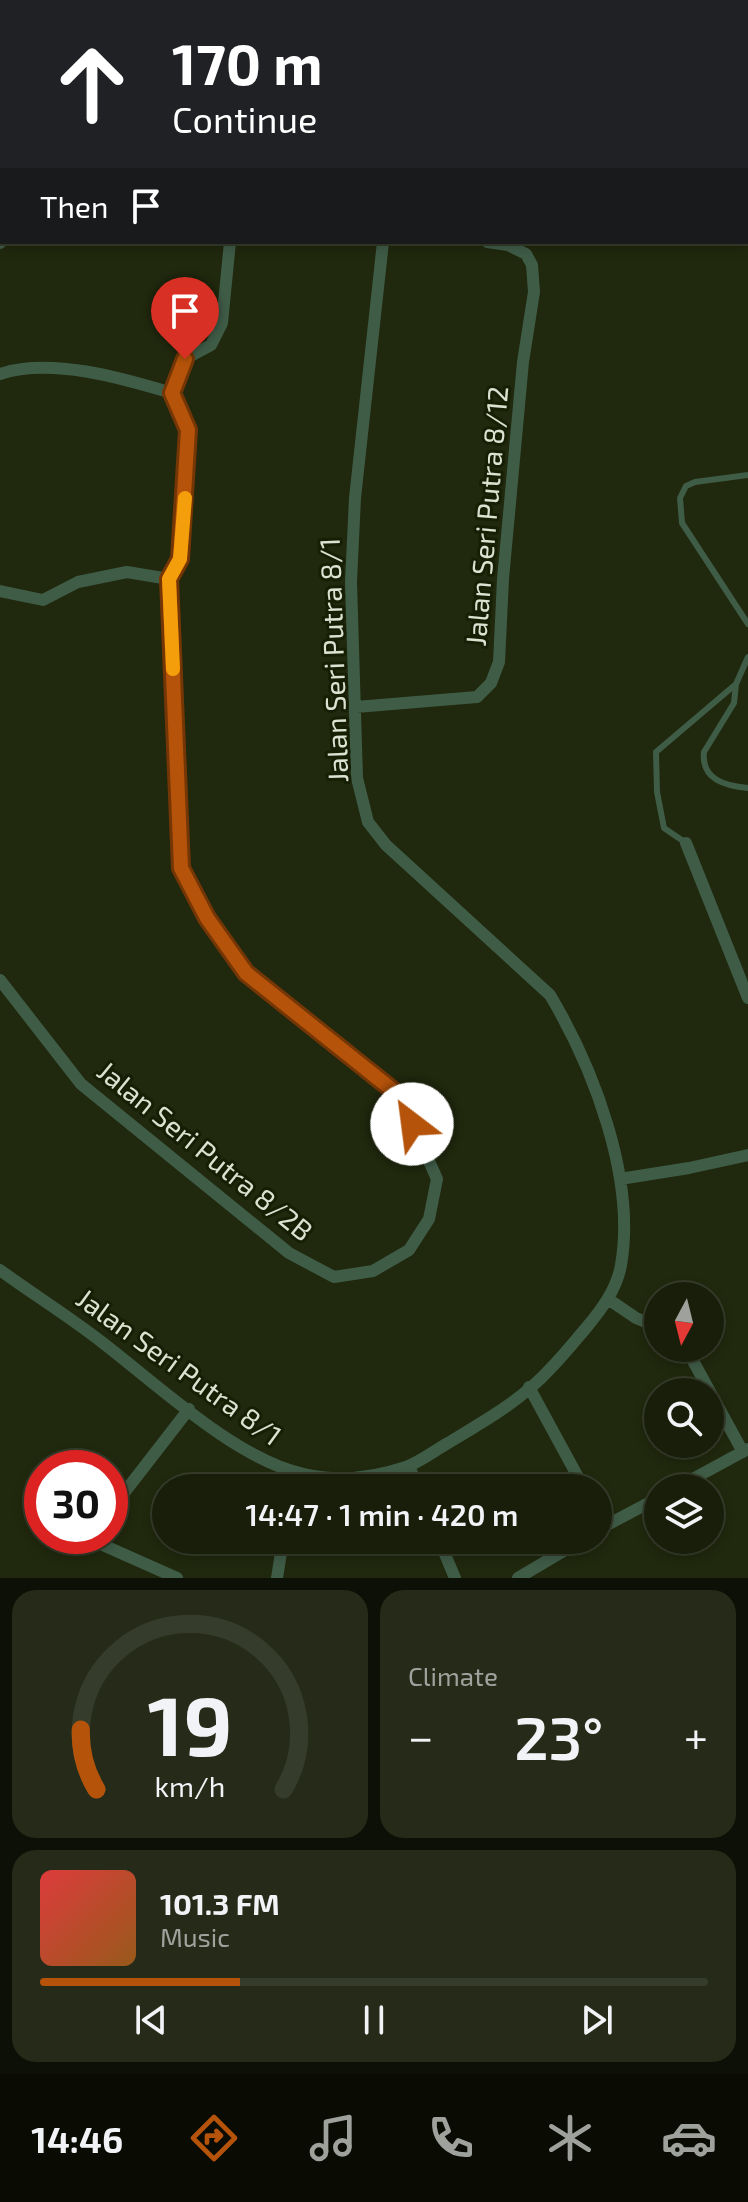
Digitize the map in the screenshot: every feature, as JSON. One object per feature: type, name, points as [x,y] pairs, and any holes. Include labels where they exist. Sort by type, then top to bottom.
[{"type":"street","points":[[0,591],[43,600],[78,582],[127,572],[169,579],[180,559],[188,430],[172,393],[185,359],[211,345],[222,323],[230,244]]},
{"type":"street","name":"Jalan Seri Putra 8/1","points":[[0,1270],[70,1317],[189,1409],[267,1463],[294,1472],[346,1479],[379,1475],[409,1466],[496,1414],[548,1371],[608,1299],[621,1269],[620,1179],[587,1067],[568,1026],[550,995],[386,845],[368,822],[357,778],[351,582],[355,498],[383,244]]},
{"type":"street","name":"Jalan Seri Putra 8/12","points":[[356,707],[477,697],[491,683],[499,662],[503,579],[523,362],[534,292],[532,265],[526,254],[501,244]]},
{"type":"street","points":[[0,374],[20,367],[109,374],[172,393]]},
{"type":"street","name":"Jalan Seri Putra 8/2B","points":[[0,980],[81,1084],[289,1253],[334,1277],[373,1271],[409,1250],[429,1219],[437,1179],[400,1096],[246,973],[207,918],[181,868],[169,579]]},
{"type":"street","points":[[686,843],[748,998]]},
{"type":"street","points":[[620,1179],[748,1155]]},
{"type":"street","points":[[608,1299],[644,1321]]},
{"type":"street","points":[[694,1362],[746,1450],[702,1474]]},
{"type":"street","points":[[529,1387],[576,1474]]},
{"type":"street","points":[[128,1488],[189,1409]]},
{"type":"street","points":[[409,1466],[412,1474]]},
{"type":"street","points":[[612,1523],[644,1506]]},
{"type":"street","points":[[123,1554],[177,1578]]},
{"type":"street","points":[[277,1578],[281,1554]]},
{"type":"street","points":[[445,1554],[455,1578]]},
{"type":"street","points":[[518,1578],[558,1554]]},
{"type":"lane","points":[[748,475],[686,486],[680,507],[682,523],[748,624]]},
{"type":"lane","points":[[748,657],[736,684],[734,703],[704,752],[703,759],[715,781],[748,788]]},
{"type":"lane","points":[[686,843],[664,828],[657,792],[656,752],[736,684]]},
{"type":"slow traffic","points":[[173,669],[169,579],[180,559],[185,498]]},
{"type":"route","points":[[185,359],[172,393],[188,430],[180,559],[169,579],[181,868],[207,918],[246,973],[400,1096],[412,1124]]}]
